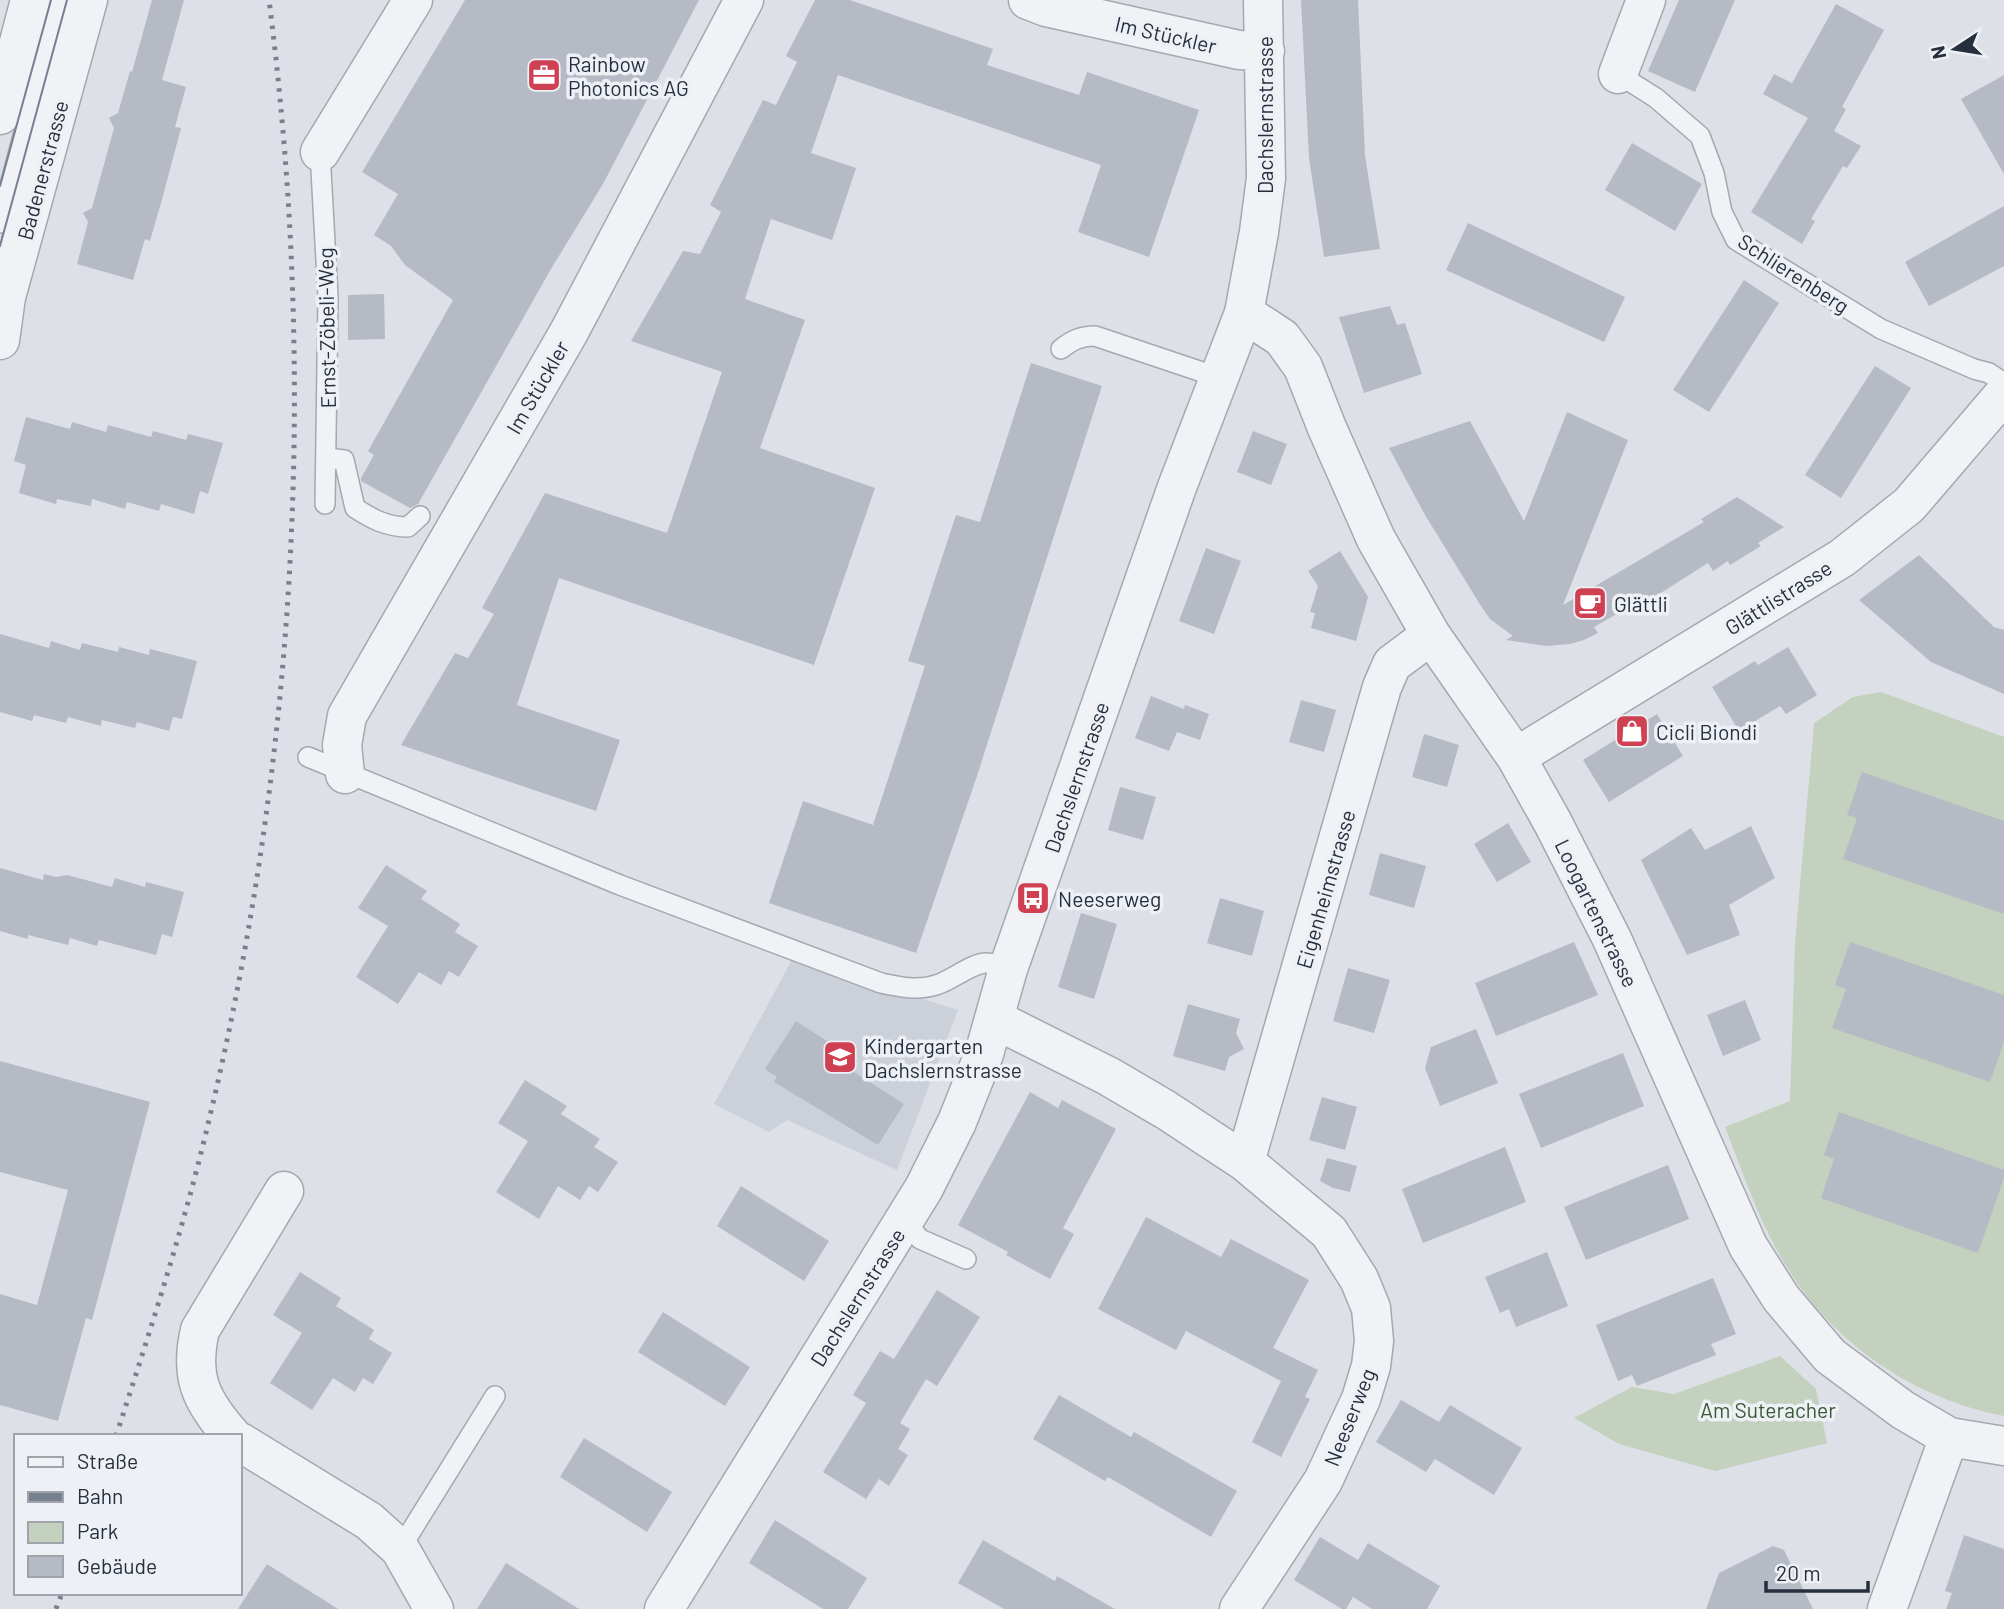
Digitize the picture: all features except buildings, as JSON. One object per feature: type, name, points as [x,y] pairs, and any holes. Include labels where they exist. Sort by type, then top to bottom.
[{"type":"street","points":[[0,115],[30,0]]},
{"type":"street","name":"Badenerstrasse","points":[[0,340],[6,297],[88,0]]},
{"type":"street","points":[[320,152],[413,0]]},
{"type":"street","name":"Im Stückler","points":[[345,774],[342,746],[347,716],[569,332],[744,0]]},
{"type":"street","name":"Im Stückler","points":[[1028,0],[1046,7],[1227,48],[1265,51]]},
{"type":"street","name":"Dachslernstrasse","points":[[664,1609],[924,1188],[957,1122],[984,1054],[1008,969],[1177,487],[1244,313],[1266,178],[1263,0]]},
{"type":"street","points":[[1618,74],[1636,4]]},
{"type":"street","name":"Loogartenstrasse","points":[[1244,313],[1282,338],[1303,367],[1326,428],[1376,539],[1431,635],[1516,757],[1553,823],[1612,939],[1748,1246],[1781,1298],[1830,1356],[1903,1410],[1949,1437],[2004,1446]]},
{"type":"street","name":"Glättlistrasse","points":[[1516,757],[1842,558],[1909,505],[2004,394]]},
{"type":"street","name":"Eigenheimstrasse","points":[[1245,1162],[1382,687],[1392,664],[1431,635]]},
{"type":"street","name":"Neeserweg","points":[[994,1019],[1108,1076],[1245,1162],[1329,1232],[1359,1279],[1371,1308],[1374,1341],[1371,1366],[1361,1399],[1324,1481],[1239,1609]]},
{"type":"street","points":[[230,1434],[211,1411],[200,1388],[195,1367],[196,1347],[200,1330],[284,1191]]},
{"type":"street","points":[[1887,1609],[1949,1437]]},
{"type":"street","points":[[242,1444],[369,1521],[400,1549],[434,1609]]},
{"type":"lane","points":[[0,223],[60,0]]},
{"type":"lane","name":"Schlierenberg","points":[[1618,74],[1656,98],[1700,136],[1714,173],[1722,212],[1736,240],[1881,329],[1989,373],[2004,383]]},
{"type":"lane","name":"Ernst-Zöbeli-Weg","points":[[320,152],[328,298],[325,504]]},
{"type":"lane","points":[[1061,349],[1083,336],[1095,336],[1220,378]]},
{"type":"lane","points":[[326,458],[344,460],[355,508],[372,519],[393,527],[408,527],[420,516]]},
{"type":"lane","points":[[308,757],[620,885],[881,982],[910,989],[935,986],[986,962],[1008,969]]},
{"type":"lane","points":[[904,1220],[920,1239],[966,1259]]},
{"type":"lane","points":[[400,1549],[495,1396]]},
{"type":"shaded area","name":"Kindergarten Dachslernstrasse","points":[[793,958],[958,1010],[897,1170],[787,1120],[769,1132],[714,1104]]},
{"type":"green space","points":[[1881,692],[2004,737],[2004,1416],[1938,1396],[1908,1381],[1878,1363],[1826,1319],[1804,1293],[1767,1231],[1725,1127],[1790,1101],[1795,943],[1814,723],[1853,697]]},
{"type":"green space","name":"Am Suteracher","points":[[1780,1356],[1816,1389],[1827,1443],[1715,1471],[1619,1444],[1574,1418],[1632,1387],[1674,1394]]},
{"type":"tram line","points":[[0,186],[51,0]]},
{"type":"tram line","points":[[0,246],[67,0]]},
{"type":"railway","points":[[117,1434],[178,1239],[209,1120],[239,982],[262,842],[279,703],[290,563],[294,422],[292,281],[284,141],[269,0]]},
{"type":"railway","points":[[56,1609],[61,1595]]},
{"type":"place","name":"Rainbow Photonics AG","points":[[544,75]]},
{"type":"place","name":"Glättli","points":[[1590,603]]},
{"type":"place","name":"Cicli Biondi","points":[[1632,731]]},
{"type":"place","name":"Neeserweg","points":[[1033,898]]},
{"type":"place","name":"Kindergarten Dachslernstrasse","points":[[840,1057]]}]
